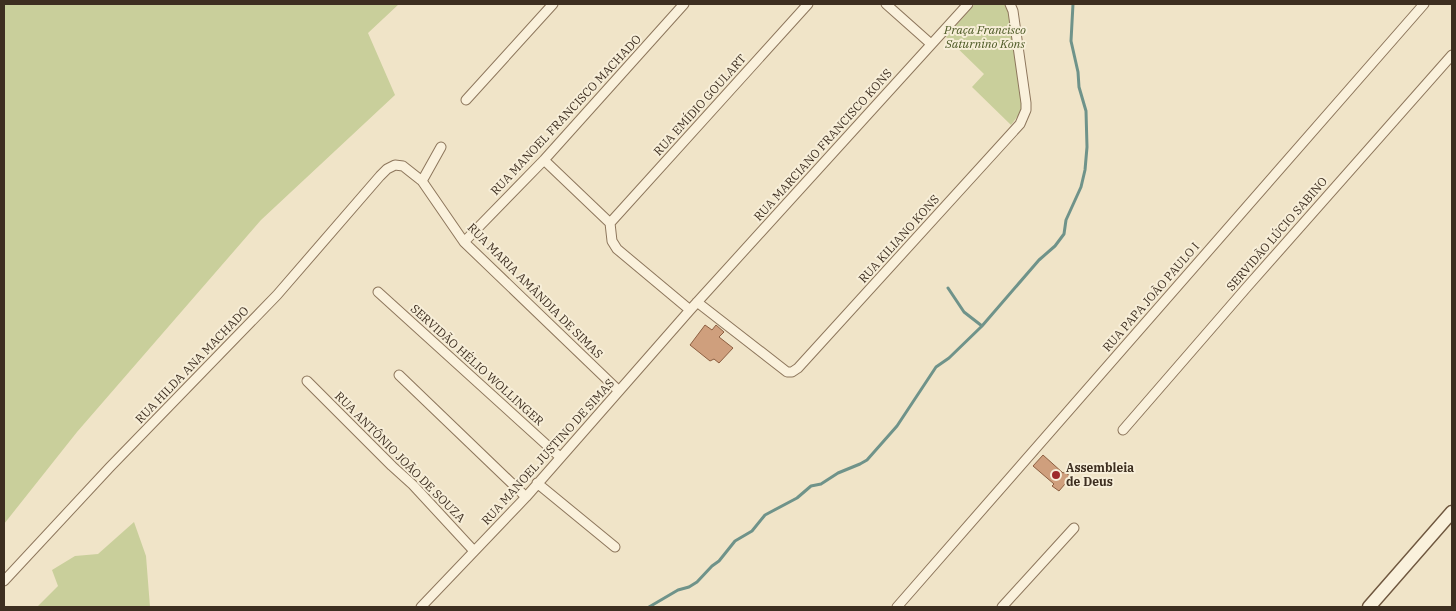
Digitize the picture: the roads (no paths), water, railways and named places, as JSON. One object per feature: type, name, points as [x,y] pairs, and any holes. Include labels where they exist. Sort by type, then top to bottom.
[{"type":"street","points":[[466,100],[553,4]]},
{"type":"street","name":"RUA MANOEL FRANCISCO MACHADO","points":[[464,242],[544,160],[684,4]]},
{"type":"street","name":"RUA EMÍDIO GOULART","points":[[610,224],[808,4]]},
{"type":"street","points":[[886,4],[931,44]]},
{"type":"street","name":"RUA MARCIANO FRANCISCO KONS","points":[[690,310],[968,4]]},
{"type":"street","name":"RUA KILIANO KONS","points":[[697,302],[787,372],[792,372],[798,368],[1020,124],[1024,117],[1026,102],[1013,11],[1010,4]]},
{"type":"street","name":"RUA PAPA JOÃO PAULO I","points":[[897,607],[1424,4]]},
{"type":"street","name":"SERVIDÃO LÚCIO SABINO","points":[[1123,430],[1452,55]]},
{"type":"street","points":[[422,181],[441,147]]},
{"type":"street","points":[[544,160],[610,224],[612,241],[617,249],[690,310]]},
{"type":"street","name":"RUA MARIA AMÂNDIA DE SIMAS","points":[[395,165],[403,166],[422,181],[464,242],[619,391]]},
{"type":"street","name":"RUA HILDA ANA MACHADO","points":[[4,581],[110,467],[277,295],[387,168],[395,165]]},
{"type":"street","name":"SERVIDÃO HÉLIO WOLLINGER","points":[[378,292],[560,457]]},
{"type":"street","name":"RUA MANOEL JUSTINO DE SIMAS","points":[[420,607],[526,497],[690,310]]},
{"type":"street","points":[[399,376],[526,497]]},
{"type":"street","name":"RUA ANTÔNIO JOÃO DE SOUZA","points":[[306,380],[413,485],[474,551]]},
{"type":"street","points":[[537,483],[615,547]]},
{"type":"street","points":[[1369,607],[1452,512]]},
{"type":"street","points":[[1002,607],[1074,528]]},
{"type":"waterway","points":[[649,607],[678,590],[689,587],[697,582],[719,561],[735,541],[752,531],[765,515],[797,498],[811,486],[821,484],[838,473],[867,460],[897,426],[936,367],[949,358],[982,326],[1064,234],[1066,220],[1081,187],[1087,147],[1086,111],[1079,87],[1078,72],[1071,41],[1073,4]]},
{"type":"waterway","points":[[948,288],[964,312],[982,326]]},
{"type":"place","name":"Assembleia de Deus","points":[[1056,475]]},
{"type":"park label","name":"Praça Francisco Saturnino Kons","points":[[985,37]]}]
